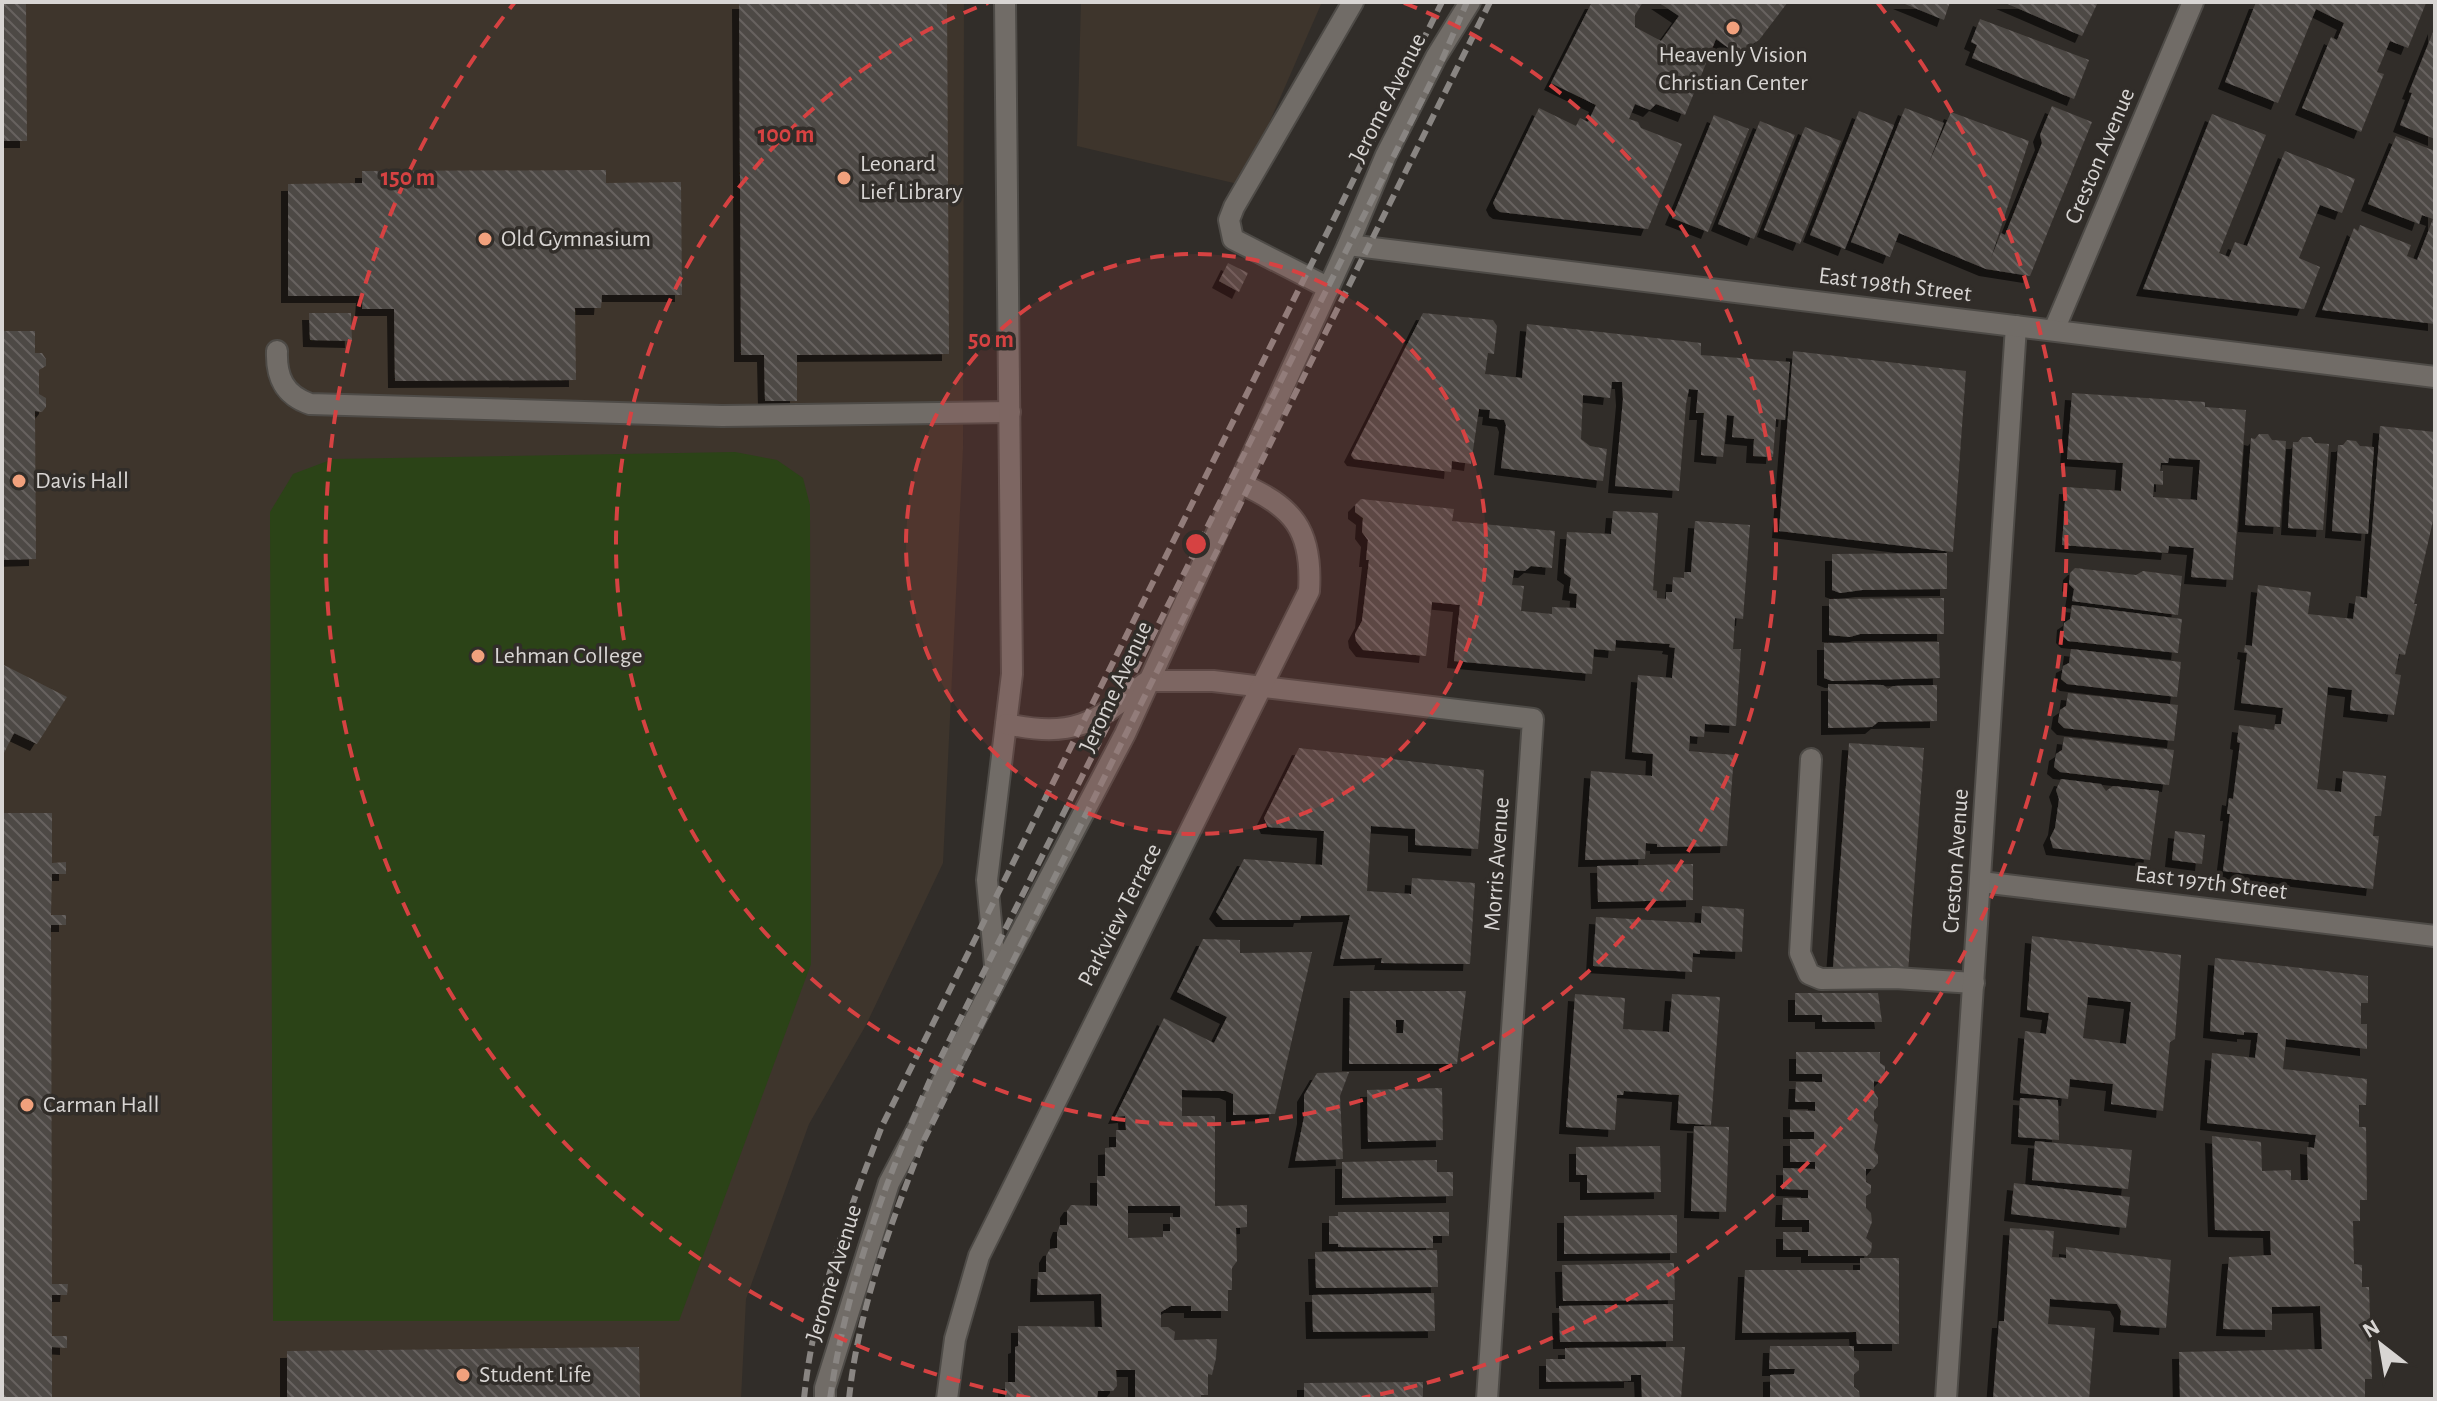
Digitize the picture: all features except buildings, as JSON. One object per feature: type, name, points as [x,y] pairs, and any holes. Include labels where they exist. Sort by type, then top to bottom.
[{"type":"street","points":[[996,976],[987,880],[1012,674],[1005,2]]},
{"type":"street","points":[[1329,288],[1233,239],[1229,220],[1353,2]]},
{"type":"street","name":"Jerome Avenue","points":[[825,1399],[825,1388],[889,1183],[1125,734],[1329,288],[1386,155],[1436,57],[1470,2]]},
{"type":"street","name":"Creston Avenue","points":[[2054,330],[2193,2]]},
{"type":"street","name":"East 198th Street","points":[[1348,245],[2435,377]]},
{"type":"street","name":"Creston Avenue","points":[[1946,1399],[2016,326]]},
{"type":"street","points":[[277,351],[277,375],[297,399],[310,404],[722,416],[1010,412]]},
{"type":"street","name":"Parkview Terrace","points":[[947,1399],[955,1339],[979,1256],[1309,591],[1311,567],[1299,527],[1285,509],[1268,495],[1239,483]]},
{"type":"street","points":[[1006,724],[1042,732],[1078,726],[1109,712],[1149,681]]},
{"type":"street","name":"Morris Avenue","points":[[1149,681],[1213,681],[1533,719],[1487,1399]]},
{"type":"street","points":[[1811,759],[1800,953],[1809,974],[1821,979],[1895,978],[1974,983]]},
{"type":"street","name":"East 197th Street","points":[[1981,882],[2435,936]]},
{"type":"shaded area","name":"Lehman College","points":[[2,2],[964,2],[963,449],[943,863],[866,1025],[809,1124],[746,1299],[741,1399],[2,1399]]},
{"type":"shaded area","points":[[1081,2],[1322,2],[1242,185],[1077,146]]},
{"type":"green space","points":[[735,452],[777,460],[803,478],[810,505],[811,964],[679,1321],[273,1321],[270,512],[293,474],[333,459]]},
{"type":"railway","points":[[804,1399],[824,1294],[882,1126],[1442,2]]},
{"type":"railway","points":[[830,1399],[846,1314],[870,1232],[934,1071],[1442,60],[1467,2]]},
{"type":"railway","points":[[849,1399],[868,1301],[887,1237],[922,1144],[1490,2]]},
{"type":"place","name":"Heavenly Vision Christian Center","points":[[1733,28]]},
{"type":"place","name":"Leonard Lief Library","points":[[844,178]]},
{"type":"place","name":"Old Gymnasium","points":[[485,239]]},
{"type":"place","name":"Davis Hall","points":[[19,481]]},
{"type":"place","name":"Lehman College","points":[[478,656]]},
{"type":"place","name":"Carman Hall","points":[[27,1105]]},
{"type":"place","name":"Student Life","points":[[463,1375]]}]
